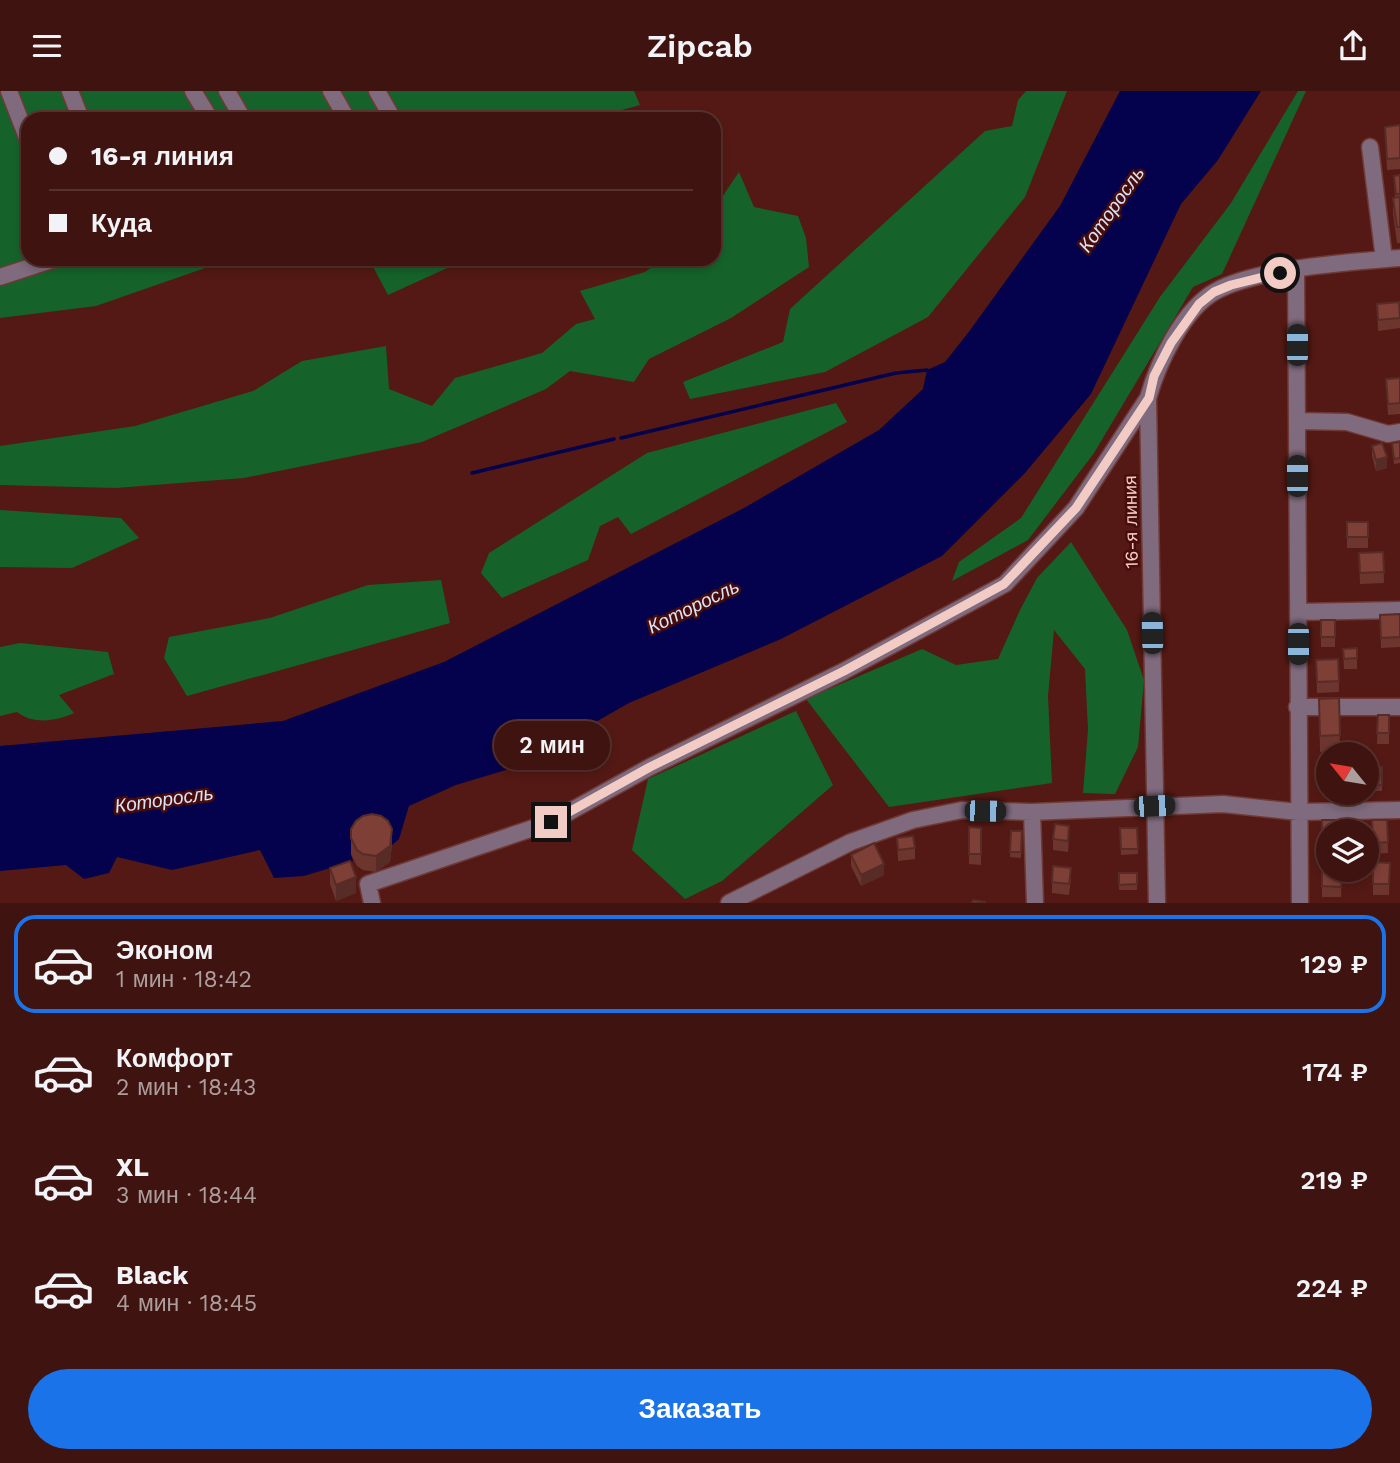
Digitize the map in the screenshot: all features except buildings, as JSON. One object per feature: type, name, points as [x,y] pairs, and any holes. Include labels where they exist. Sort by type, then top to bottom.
[{"type":"street","points":[[9,91],[21,122]]},
{"type":"street","points":[[70,91],[78,112]]},
{"type":"street","points":[[193,91],[206,112]]},
{"type":"street","points":[[227,91],[239,112]]},
{"type":"street","points":[[331,91],[342,112]]},
{"type":"street","points":[[377,91],[389,112]]},
{"type":"street","points":[[1370,146],[1392,258]]},
{"type":"street","name":"16-я линия","points":[[1157,903],[1149,398],[1154,376],[1171,343],[1199,304],[1214,292],[1231,285],[1296,269],[1392,258]]},
{"type":"street","points":[[0,277],[34,266]]},
{"type":"street","points":[[1296,269],[1300,903]]},
{"type":"street","points":[[372,903],[368,884],[551,822],[650,767],[844,671],[1004,584],[1076,508],[1149,398]]},
{"type":"street","points":[[1297,421],[1347,422],[1388,434],[1400,432]]},
{"type":"street","points":[[1298,612],[1400,610]]},
{"type":"street","points":[[1297,707],[1400,707]]},
{"type":"street","points":[[732,902],[851,842],[913,820],[962,810],[1032,812],[1223,804],[1298,812],[1400,810]]},
{"type":"street","points":[[1032,812],[1035,903]]},
{"type":"green space","points":[[0,91],[634,91],[640,105],[614,112],[21,112],[21,266],[211,266],[96,306],[0,318]]},
{"type":"green space","points":[[1026,91],[1067,91],[1025,197],[928,317],[825,372],[690,399],[683,382],[783,342],[790,309],[985,131],[1012,126],[1018,100]]},
{"type":"green space","points":[[1298,91],[1306,91],[1222,274],[1193,287],[1094,453],[1028,540],[952,581],[959,562],[1021,518],[1160,297],[1231,203]]},
{"type":"green space","points":[[739,172],[754,207],[798,216],[806,238],[809,267],[731,318],[649,359],[634,382],[570,371],[546,389],[422,442],[244,478],[116,488],[0,485],[0,446],[135,426],[253,391],[302,361],[386,346],[389,389],[432,406],[455,378],[542,353],[576,324],[595,319],[580,291],[645,272],[653,266],[721,266],[721,199]]},
{"type":"green space","points":[[373,266],[452,266],[388,295]]},
{"type":"green space","points":[[836,403],[847,422],[631,534],[618,517],[600,526],[588,560],[502,598],[481,573],[489,553],[647,453]]},
{"type":"green space","points":[[0,510],[121,518],[139,538],[72,568],[0,567]]},
{"type":"green space","points":[[1071,542],[1127,630],[1144,680],[1138,747],[1115,794],[1083,793],[1088,730],[1085,669],[1054,630],[1048,696],[1052,783],[889,807],[806,699],[922,649],[956,665],[998,659],[1037,578]]},
{"type":"green space","points":[[441,580],[450,623],[187,696],[164,658],[169,637],[270,618],[368,585]]},
{"type":"green space","points":[[20,643],[108,652],[114,674],[59,695],[74,713],[67,716],[38,720],[17,712],[0,716],[0,647]]},
{"type":"green space","points":[[796,711],[833,785],[722,881],[685,899],[632,850],[648,779]]},
{"type":"water","name":"Которосль","points":[[1120,91],[1261,91],[1218,160],[1181,204],[1091,394],[1025,473],[942,556],[781,639],[629,703],[532,762],[456,785],[409,806],[399,839],[392,845],[351,854],[353,861],[304,876],[274,878],[260,850],[172,870],[117,857],[109,873],[84,879],[66,865],[0,871],[0,746],[283,721],[444,662],[744,508],[879,430],[923,389],[927,370],[945,362],[1060,206]]},
{"type":"waterway","points":[[621,438],[896,373],[927,370]]},
{"type":"waterway","points":[[472,473],[614,439]]},
{"type":"route","points":[[551,822],[650,767],[844,671],[1004,584],[1076,508],[1104,468],[1149,398],[1154,376],[1171,343],[1199,304],[1214,292],[1231,285],[1280,273]]}]
